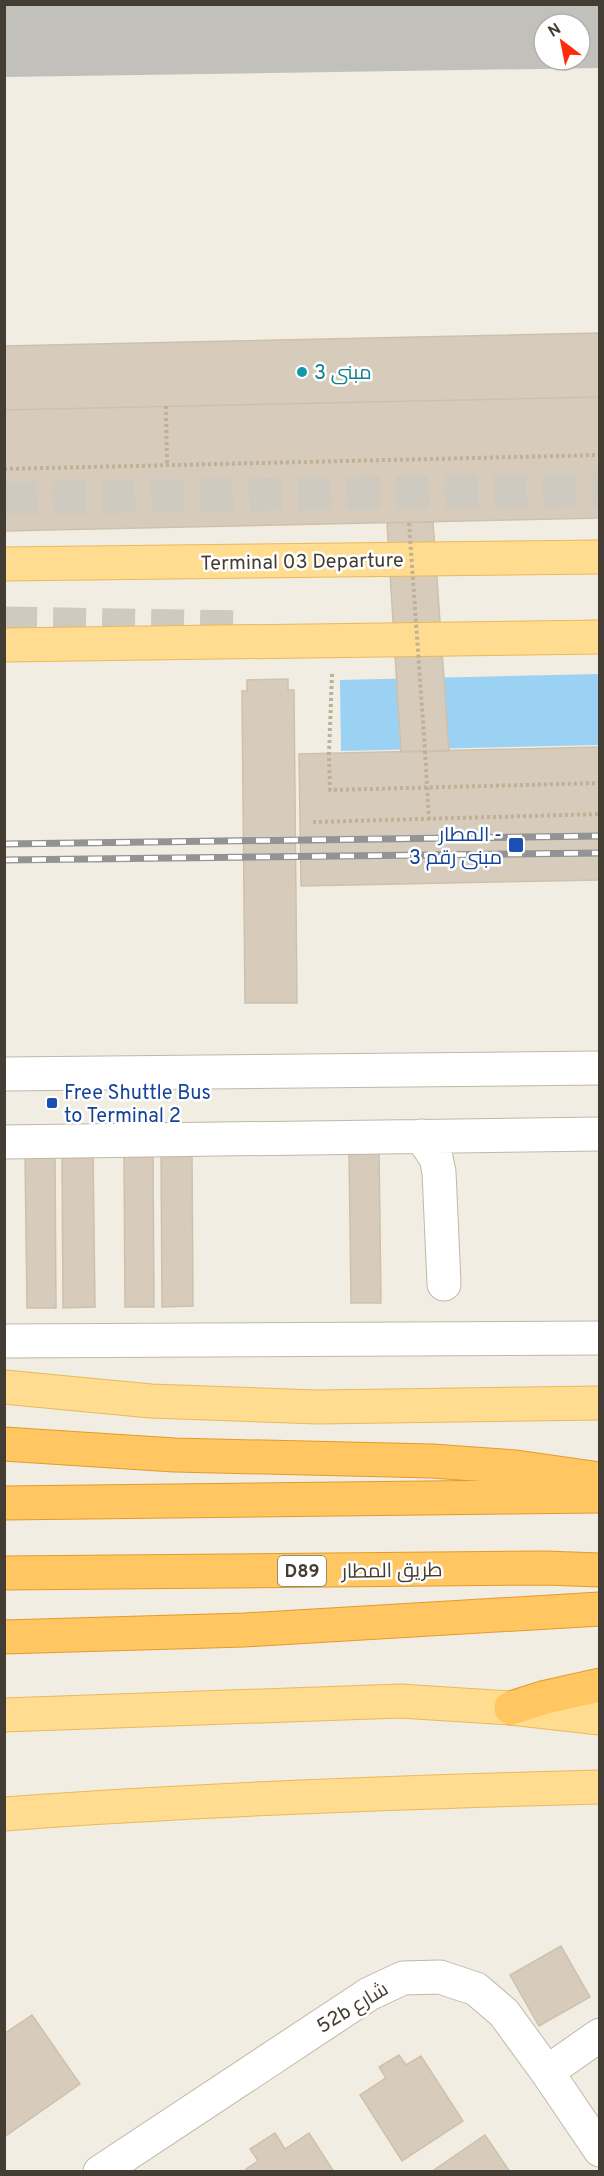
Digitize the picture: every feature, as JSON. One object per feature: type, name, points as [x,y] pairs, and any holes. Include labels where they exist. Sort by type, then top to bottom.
[{"type":"highway","points":[[4,1444],[196,1456],[432,1461],[516,1467],[600,1479]]},
{"type":"highway","points":[[4,1503],[600,1496]]},
{"type":"highway","name":"طريق المطار","points":[[4,1573],[545,1568],[600,1570]]},
{"type":"highway","points":[[4,1637],[244,1630],[600,1609]]},
{"type":"highway","points":[[511,1708],[546,1697],[600,1685]]},
{"type":"main road","name":"Terminal 03 Departure","points":[[13,560],[600,557]]},
{"type":"main road","points":[[4,645],[600,637]]},
{"type":"main road","points":[[4,1387],[151,1401],[318,1407],[600,1403]]},
{"type":"main road","points":[[12,1716],[400,1701],[511,1708],[600,1718]]},
{"type":"main road","points":[[4,1814],[158,1803],[411,1792],[600,1787]]},
{"type":"street","points":[[4,1074],[600,1068]]},
{"type":"street","points":[[4,1142],[600,1134]]},
{"type":"street","points":[[421,1137],[430,1147],[438,1165],[444,1284]]},
{"type":"street","points":[[4,1341],[600,1338]]},
{"type":"street","name":"52b شارع","points":[[119,2166],[369,1994],[403,1978],[440,1977],[476,1989],[504,2013],[600,2150]]},
{"type":"street","points":[[548,2073],[600,2035]]},
{"type":"path","points":[[166,406],[167,466]]},
{"type":"path","points":[[4,469],[600,455]]},
{"type":"path","points":[[409,523],[429,819]]},
{"type":"path","points":[[333,667],[329,753],[330,790],[600,783]]},
{"type":"path","points":[[313,822],[600,814]]},
{"type":"water","points":[[599,674],[599,745],[341,751],[340,680]]},
{"type":"building","name":"مبنى 3","points":[[600,333],[600,397],[4,410],[4,346]]},
{"type":"building","points":[[600,397],[600,518],[4,531],[4,410]]},
{"type":"building","points":[[433,522],[449,751],[401,752],[387,523]]},
{"type":"building","points":[[288,679],[288,690],[294,690],[297,1003],[245,1003],[242,691],[247,691],[247,680]]},
{"type":"building","points":[[600,747],[600,880],[301,886],[299,754]]},
{"type":"building","points":[[379,1148],[381,1303],[351,1303],[349,1149]]},
{"type":"building","points":[[153,1152],[154,1307],[125,1307],[124,1153]]},
{"type":"building","points":[[161,1152],[192,1152],[193,1306],[162,1307]]},
{"type":"building","points":[[55,1153],[56,1308],[27,1308],[25,1154]]},
{"type":"building","points":[[62,1153],[93,1153],[95,1307],[63,1308]]},
{"type":"building","points":[[561,1946],[590,1997],[539,2026],[510,1975]]},
{"type":"building","points":[[32,2015],[80,2084],[4,2137],[4,2034]]},
{"type":"building","points":[[399,2055],[406,2065],[421,2056],[463,2121],[402,2161],[360,2095],[386,2078],[379,2067]]},
{"type":"building","points":[[275,2133],[285,2149],[309,2133],[334,2172],[248,2172],[246,2169],[258,2161],[250,2149]]},
{"type":"building","points":[[485,2135],[510,2172],[431,2172]]},
{"type":"taxiway","points":[[4,30],[600,21]]},
{"type":"tunnel","points":[[4,498],[600,490]]},
{"type":"tunnel","points":[[4,623],[241,627]]},
{"type":"railway","points":[[4,844],[600,836]]},
{"type":"railway","points":[[4,860],[600,853]]},
{"type":"place","name":"مبنى 3","points":[[302,372]]},
{"type":"place","name":"المطار - مبنى رقم 3","points":[[516,845]]},
{"type":"place","name":"Free Shuttle Bus to Terminal 2","points":[[52,1103]]}]
